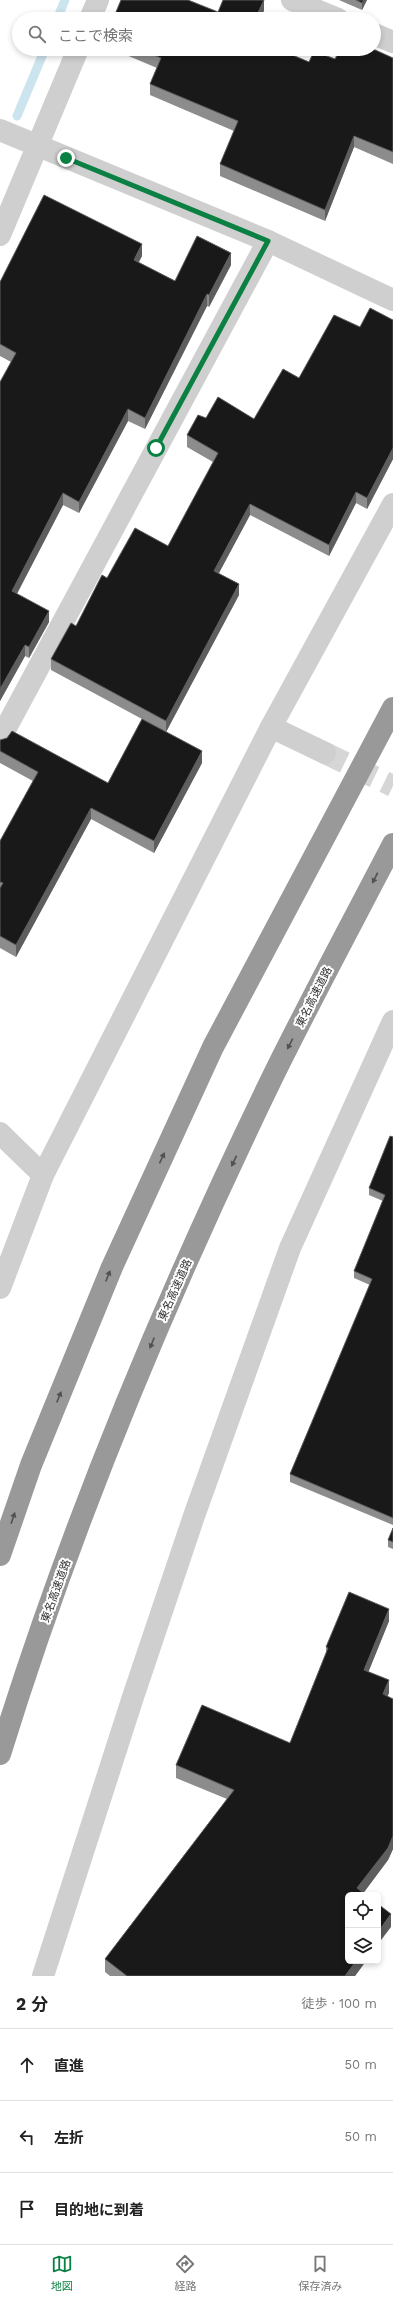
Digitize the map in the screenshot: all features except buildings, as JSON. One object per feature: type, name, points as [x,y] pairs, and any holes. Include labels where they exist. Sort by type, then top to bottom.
[{"type":"highway","points":[[0,1555],[31,1465],[112,1267],[207,1062],[393,708]]},
{"type":"highway","name":"東名高速道路","points":[[0,1754],[18,1695],[93,1487],[172,1294],[274,1074],[393,844]]},
{"type":"street","points":[[93,12],[98,0]]},
{"type":"street","points":[[292,0],[321,12]]},
{"type":"street","points":[[381,37],[393,42]]},
{"type":"street","points":[[0,235],[75,56]]},
{"type":"street","points":[[0,130],[268,241],[393,300]]},
{"type":"street","points":[[0,739],[268,241]]},
{"type":"street","points":[[0,1288],[43,1175],[271,728],[393,504]]},
{"type":"street","points":[[271,728],[325,753]]},
{"type":"street","points":[[43,1976],[133,1697],[194,1516],[290,1248],[393,1021]]},
{"type":"street","points":[[0,1133],[43,1175]]},
{"type":"waterway","points":[[60,12],[65,0]]},
{"type":"waterway","points":[[17,116],[42,56]]},
{"type":"tunnel","points":[[325,753],[393,786]]},
{"type":"route","points":[[66,158],[268,241],[156,448]]}]
